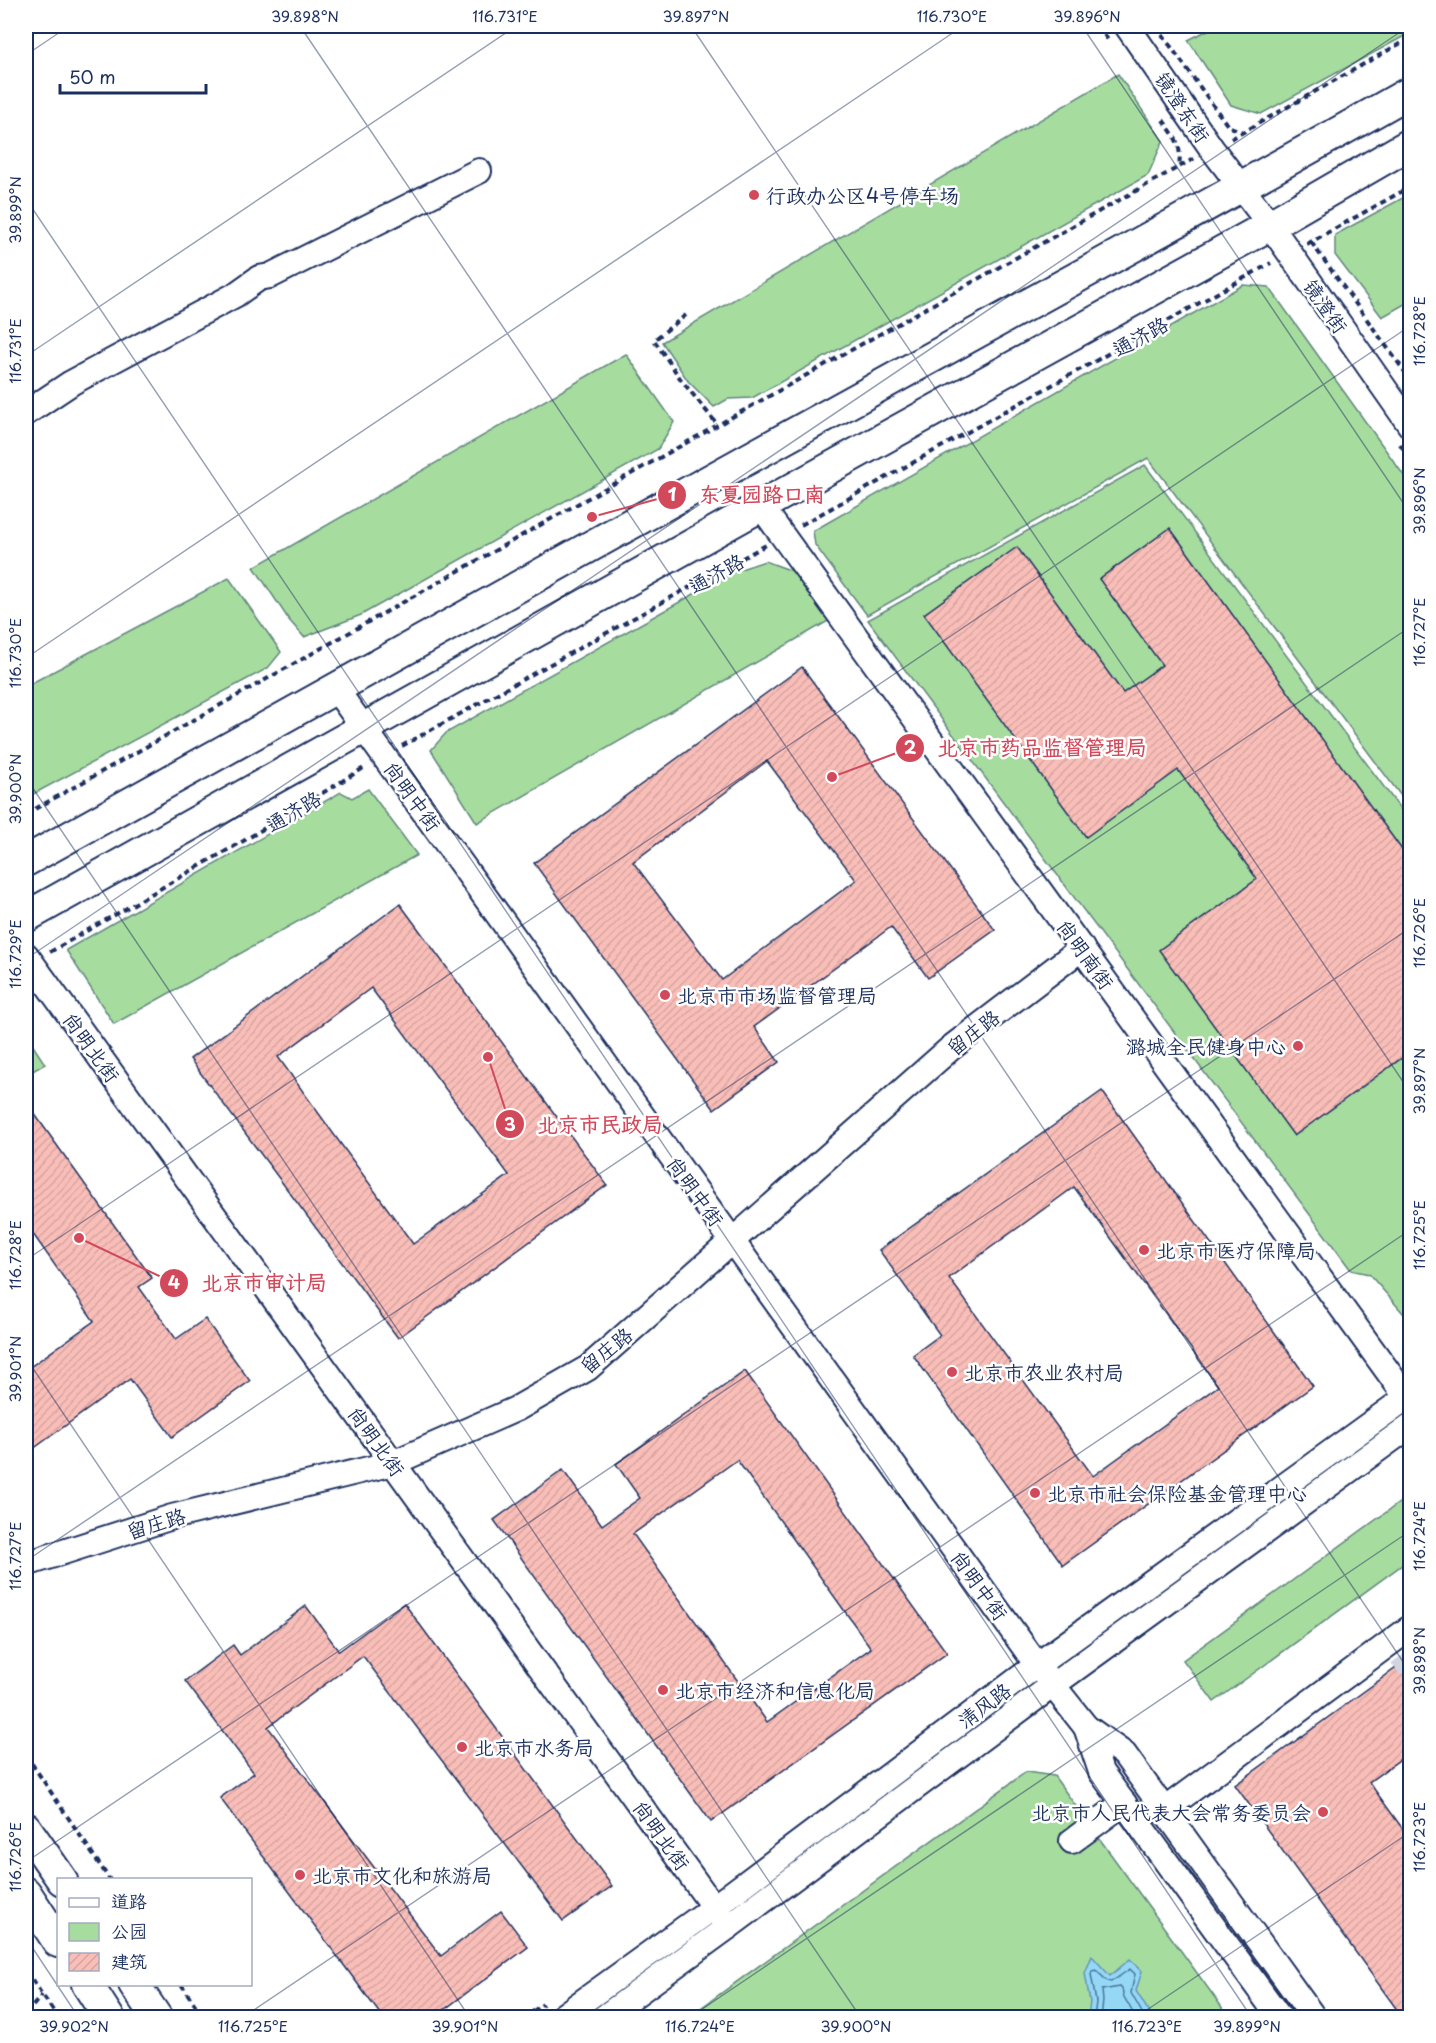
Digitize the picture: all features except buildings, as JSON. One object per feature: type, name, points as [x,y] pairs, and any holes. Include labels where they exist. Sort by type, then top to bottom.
[{"type":"main road","points":[[26,861],[1410,92]]},
{"type":"main road","name":"通济路","points":[[26,917],[761,506],[1270,225],[1410,144]]},
{"type":"main road","points":[[26,1828],[61,1878]]},
{"type":"main road","points":[[26,1893],[57,1940]]},
{"type":"main road","points":[[88,1986],[109,2018]]},
{"type":"main road","points":[[135,1986],[157,2018]]},
{"type":"street","name":"镜澄东街","points":[[1127,26],[1212,149],[1242,187]]},
{"type":"street","points":[[26,413],[71,383],[235,295],[259,278],[281,270],[479,171]]},
{"type":"street","name":"镜澄街","points":[[1242,187],[1410,425]]},
{"type":"street","name":"尚明南街","points":[[761,506],[1409,1398]]},
{"type":"street","name":"尚明中街","points":[[335,688],[1037,1665],[1086,1727]]},
{"type":"street","name":"留庄路","points":[[26,1564],[172,1517],[393,1463],[516,1409],[588,1368],[952,1047],[1082,948]]},
{"type":"street","name":"尚明北街","points":[[28,959],[728,1927]]},
{"type":"street","name":"清风路","points":[[560,2018],[714,1908],[1037,1665],[1409,1398]]},
{"type":"street","name":"清风路","points":[[603,2018],[1053,1685],[1410,1426]]},
{"type":"street","points":[[1163,1811],[1401,1642]]},
{"type":"street","points":[[1086,1727],[1124,1754],[1314,2018]]},
{"type":"street","points":[[1086,1727],[1101,1772],[1280,2018]]},
{"type":"street","points":[[1072,1841],[1124,1803]]},
{"type":"path","points":[[1098,26],[1112,45]]},
{"type":"path","name":"镜澄东街","points":[[1156,26],[1228,126],[1243,133]]},
{"type":"path","points":[[26,814],[370,622],[717,424],[1410,38]]},
{"type":"path","name":"镜澄东街","points":[[1159,114],[1173,134],[1181,152],[1179,167]]},
{"type":"path","name":"通济路","points":[[28,959],[245,840],[384,756],[1410,187]]},
{"type":"path","name":"镜澄街","points":[[1311,242],[1410,379]]},
{"type":"path","points":[[686,315],[654,340],[682,381],[717,424]]},
{"type":"path","points":[[26,1755],[109,1878]]},
{"type":"path","points":[[26,1971],[58,2018]]},
{"type":"path","points":[[182,1986],[204,2018]]},
{"type":"path","points":[[26,2014],[42,1995]]},
{"type":"green space","points":[[1216,26],[1410,26],[1410,33],[1261,114],[1231,105],[1188,40]]},
{"type":"green space","points":[[1118,74],[1163,141],[1148,175],[752,398],[728,399],[714,407],[688,381],[662,342]]},
{"type":"green space","points":[[1410,194],[1410,301],[1382,317],[1335,255],[1335,235]]},
{"type":"green space","points":[[1243,285],[1269,287],[1410,484],[1410,808],[1148,458],[867,615],[815,545],[813,531]]},
{"type":"green space","points":[[626,354],[674,422],[658,449],[361,615],[304,637],[289,620],[254,567]]},
{"type":"green space","name":"潞城全民健身中心","points":[[1145,465],[1410,822],[1410,1321],[1369,1274],[1351,1270],[868,620]]},
{"type":"green space","points":[[765,561],[795,572],[830,620],[477,823],[431,750],[446,733],[735,571]]},
{"type":"green space","points":[[229,578],[281,652],[268,668],[26,798],[26,686]]},
{"type":"green space","points":[[368,789],[417,855],[114,1024],[66,950],[341,792],[352,798]]},
{"type":"green space","points":[[26,1035],[45,1064],[26,1075]]},
{"type":"green space","points":[[1410,1495],[1410,1559],[1214,1702],[1183,1660]]},
{"type":"green space","points":[[1026,1772],[1054,1776],[1229,2017],[687,2018]]},
{"type":"water","points":[[1092,1956],[1110,1976],[1130,1959],[1142,1971],[1136,1991],[1152,2017],[1088,2017],[1090,2002],[1085,1973]]},
{"type":"tunnel","points":[[1401,1656],[1410,1668]]},
{"type":"place","name":"行政办公区4号停车场","points":[[754,195]]},
{"type":"place","name":"东夏园路口南","points":[[592,517]]},
{"type":"place","name":"北京市药品监督管理局","points":[[832,777]]},
{"type":"place","name":"北京市市场监督管理局","points":[[665,995]]},
{"type":"place","name":"潞城全民健身中心","points":[[1298,1046]]},
{"type":"place","name":"北京市民政局","points":[[488,1057]]},
{"type":"place","name":"北京市审计局","points":[[79,1238]]},
{"type":"place","name":"北京市医疗保障局","points":[[1144,1250]]},
{"type":"place","name":"北京市农业农村局","points":[[952,1372]]},
{"type":"place","name":"北京市社会保险基金管理中心","points":[[1035,1493]]},
{"type":"place","name":"北京市经济和信息化局","points":[[663,1690]]},
{"type":"place","name":"北京市水务局","points":[[462,1747]]},
{"type":"place","name":"北京市人民代表大会常务委员会","points":[[1323,1812]]},
{"type":"place","name":"北京市文化和旅游局","points":[[300,1875]]}]
